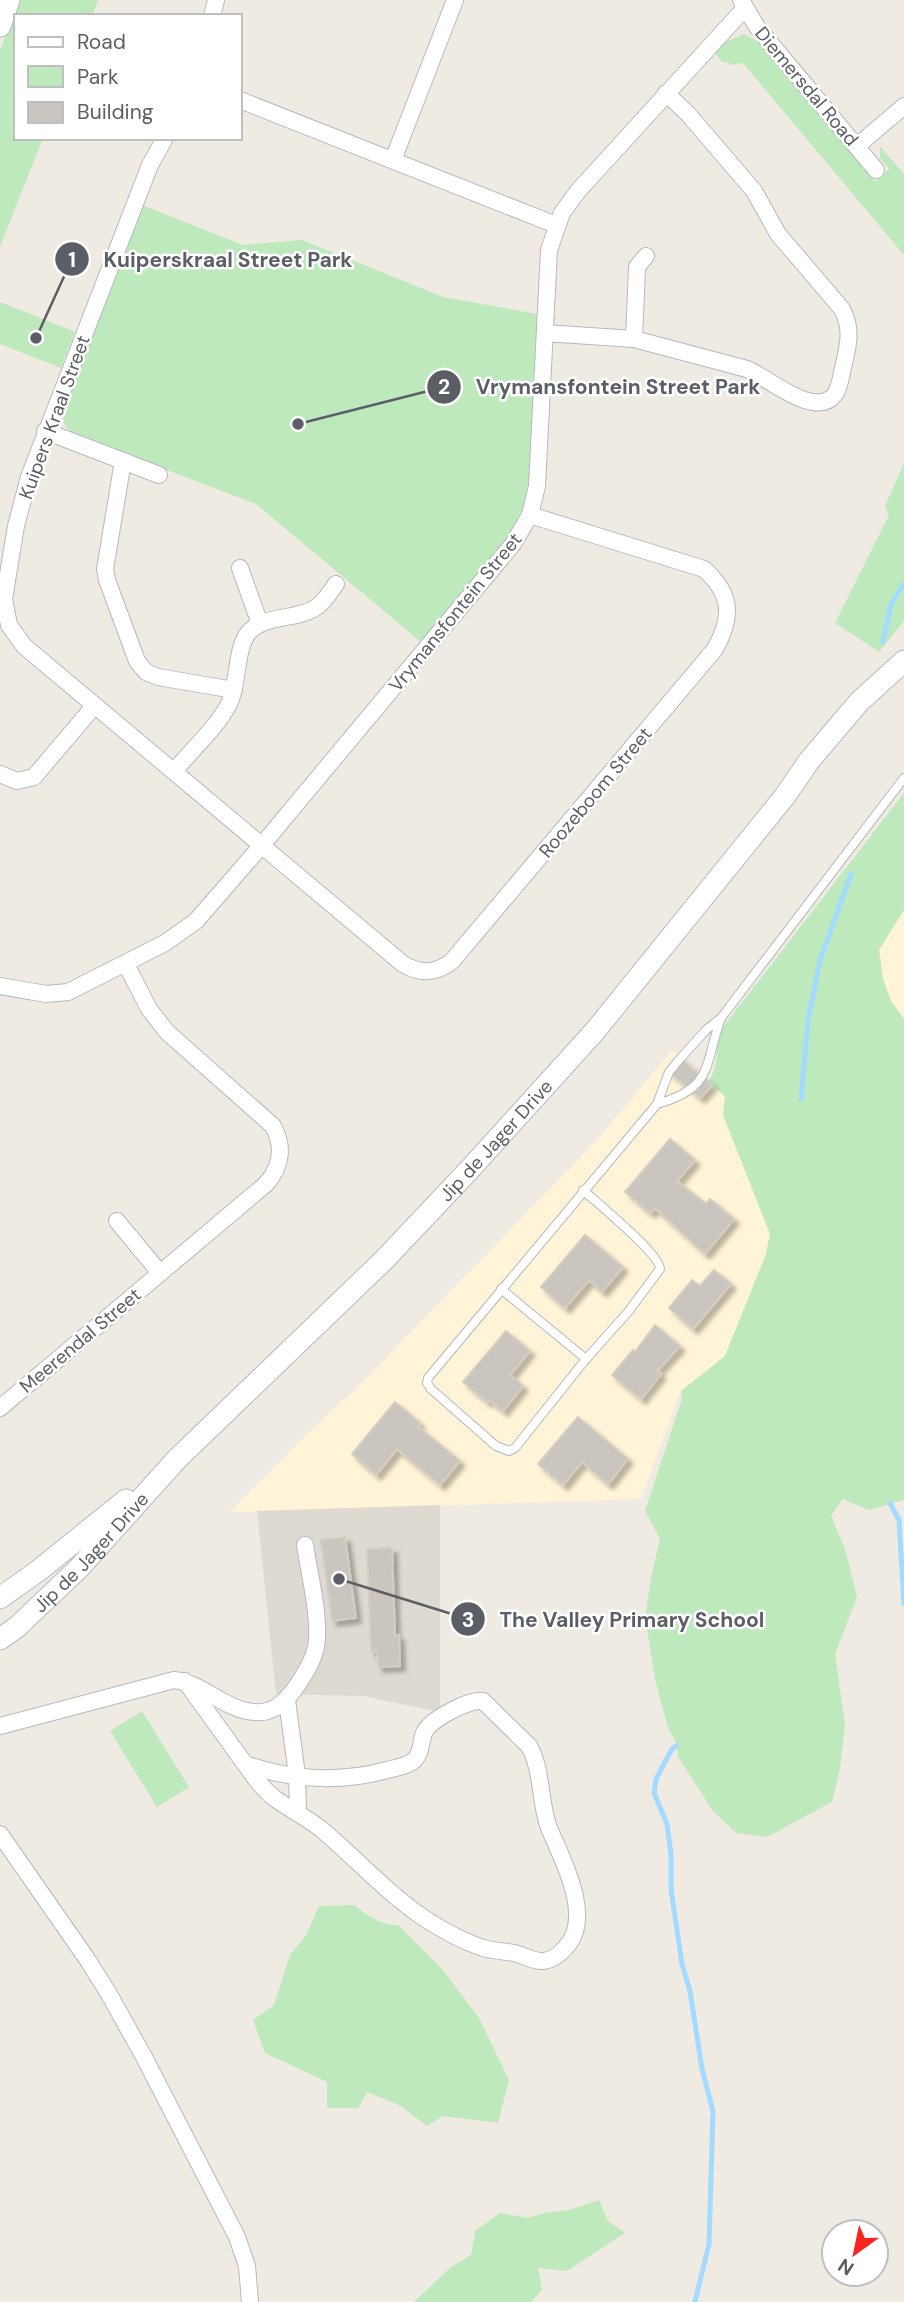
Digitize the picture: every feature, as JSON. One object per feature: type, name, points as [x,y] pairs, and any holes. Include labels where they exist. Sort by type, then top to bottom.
[{"type":"main road","points":[[0,26],[9,0]]},
{"type":"main road","name":"Jip de Jager Drive","points":[[0,1639],[17,1627],[79,1568],[177,1459],[384,1260],[470,1170],[595,1031],[859,702],[904,663]]},
{"type":"main road","name":"Jip de Jager Drive","points":[[0,1598],[38,1571],[177,1459]]},
{"type":"street","points":[[393,160],[456,0]]},
{"type":"street","name":"Vrymansfontein Street","points":[[0,986],[46,994],[68,992],[165,943],[196,921],[513,544],[530,515],[539,472],[548,263],[556,225],[578,191],[743,4]]},
{"type":"street","name":"Diemersdal Road","points":[[743,4],[757,27],[876,170]]},
{"type":"street","points":[[545,332],[634,339],[747,369],[783,391],[810,401],[831,399],[837,392],[849,344],[848,321],[842,309],[778,234],[754,191],[688,114],[666,93]]},
{"type":"street","points":[[242,101],[556,225]]},
{"type":"street","points":[[857,146],[904,106]]},
{"type":"street","name":"Kuipers Kraal Street","points":[[164,140],[150,165],[34,459],[16,526],[5,607],[9,625],[18,640],[262,845]]},
{"type":"street","points":[[634,339],[637,267],[646,256]]},
{"type":"street","points":[[45,430],[159,475]]},
{"type":"street","points":[[123,461],[105,569],[137,660],[146,672],[158,677],[234,690]]},
{"type":"street","name":"Roozeboom Street","points":[[262,845],[402,964],[424,972],[443,967],[461,951],[715,649],[727,622],[727,603],[717,581],[704,569],[530,515]]},
{"type":"street","points":[[240,568],[260,624]]},
{"type":"street","points":[[174,771],[224,712],[234,690],[245,638],[250,630],[260,624],[313,609],[336,584]]},
{"type":"street","points":[[0,774],[17,781],[34,777],[95,705]]},
{"type":"street","name":"Meerendal Street","points":[[0,1408],[266,1184],[279,1161],[280,1143],[267,1118],[167,1032],[149,1009],[126,964]]},
{"type":"street","name":"Meerendal Street","points":[[117,1221],[160,1273]]},
{"type":"street","points":[[0,1726],[164,1681],[185,1681],[251,1712],[276,1708],[287,1700],[303,1678],[316,1649],[317,1630],[305,1545]]},
{"type":"street","points":[[185,1681],[245,1765],[276,1799],[325,1832],[381,1886],[432,1923],[483,1948],[517,1953],[543,1961],[559,1954],[575,1936],[578,1927],[577,1910],[571,1882],[543,1807],[534,1755],[529,1746],[484,1701],[469,1702],[433,1722],[424,1733],[418,1757],[410,1763],[351,1778],[321,1779],[271,1773],[245,1765]]},
{"type":"street","points":[[287,1700],[297,1775],[298,1812]]},
{"type":"street","points":[[0,1834],[88,1959],[144,2057],[237,2237],[247,2266],[250,2302]]},
{"type":"lane","points":[[583,1190],[650,1251],[660,1264],[660,1269],[628,1312],[586,1359],[515,1448],[509,1451],[496,1446],[430,1389],[427,1383],[435,1367],[583,1190],[657,1104],[669,1072],[699,1037],[721,1018],[904,778]]},
{"type":"lane","points":[[657,1104],[679,1098],[691,1090],[704,1075],[721,1018]]},
{"type":"lane","points":[[501,1289],[586,1359]]},
{"type":"shaded area","points":[[904,910],[904,1019],[891,1001],[883,979],[879,950]]},
{"type":"shaded area","points":[[672,1050],[725,1096],[723,1115],[770,1234],[766,1254],[725,1356],[681,1391],[641,1499],[230,1512],[360,1385],[598,1139]]},
{"type":"shaded area","points":[[440,1505],[440,1712],[363,1696],[276,1694],[257,1511]]},
{"type":"green space","points":[[18,0],[98,0],[93,14],[14,14],[14,140],[42,140],[0,247],[0,51]]},
{"type":"green space","points":[[744,34],[758,41],[875,181],[889,169],[880,158],[880,146],[904,174],[904,255],[743,63],[729,65],[729,62],[722,62],[714,52],[721,44]]},
{"type":"green space","points":[[142,205],[243,245],[302,240],[443,297],[537,314],[531,474],[526,502],[507,539],[421,642],[256,504],[75,435],[66,427],[61,411]]},
{"type":"green space","points":[[0,302],[75,332],[61,368],[0,344]]},
{"type":"green space","points":[[904,463],[904,621],[879,652],[835,623],[889,515],[885,506]]},
{"type":"green space","points":[[904,793],[904,910],[879,950],[883,979],[891,1001],[904,1019],[904,1500],[869,1510],[843,1499],[831,1516],[845,1549],[857,1597],[835,1654],[845,1725],[840,1769],[832,1802],[767,1837],[736,1833],[713,1811],[678,1757],[676,1742],[668,1728],[655,1679],[645,1617],[660,1539],[645,1511],[682,1399],[681,1391],[725,1356],[766,1254],[770,1234],[723,1115],[725,1096],[708,1082],[716,1064],[720,1031]]},
{"type":"green space","points":[[142,1711],[189,1787],[157,1807],[110,1731]]},
{"type":"green space","points":[[354,1905],[380,1922],[398,1925],[443,1970],[479,2018],[509,2080],[498,2123],[443,2116],[427,2126],[401,2106],[367,2092],[358,2108],[327,2108],[327,2082],[265,2053],[253,2020],[274,2005],[290,1955],[305,1937],[319,1906]]},
{"type":"green space","points":[[599,2200],[608,2221],[625,2233],[567,2271],[538,2268],[542,2290],[531,2302],[414,2302],[451,2267],[471,2255],[475,2231],[500,2213],[528,2218],[569,2210]]},
{"type":"building","points":[[679,1057],[712,1085],[700,1098],[668,1071]]},
{"type":"building","points":[[670,1139],[695,1160],[677,1181],[706,1204],[710,1199],[734,1219],[705,1254],[655,1208],[650,1213],[625,1192]]},
{"type":"building","points":[[585,1235],[623,1267],[602,1292],[589,1280],[565,1308],[541,1287]]},
{"type":"building","points":[[714,1270],[731,1284],[693,1329],[669,1308],[692,1280],[700,1286]]},
{"type":"building","points":[[655,1325],[680,1346],[657,1371],[661,1374],[641,1399],[612,1375],[633,1350],[635,1352]]},
{"type":"building","points":[[506,1331],[530,1351],[510,1375],[523,1386],[503,1411],[489,1400],[487,1402],[463,1382]]},
{"type":"building","points":[[395,1402],[420,1423],[417,1426],[460,1461],[440,1485],[397,1449],[376,1475],[352,1454]]},
{"type":"building","points":[[578,1417],[628,1459],[608,1484],[582,1462],[563,1485],[538,1464]]},
{"type":"building","points":[[345,1537],[356,1618],[332,1621],[321,1540]]},
{"type":"building","points":[[392,1548],[395,1636],[399,1635],[400,1666],[378,1667],[377,1651],[371,1652],[367,1549]]},
{"type":"waterway","points":[[883,642],[891,604],[904,584]]},
{"type":"waterway","points":[[801,1099],[808,1021],[820,960],[851,874]]},
{"type":"waterway","points":[[890,1503],[899,1520],[904,1604]]},
{"type":"waterway","points":[[676,1746],[656,1779],[654,1793],[667,1824],[671,1854],[671,1889],[682,1964],[690,1991],[702,2069],[713,2111],[709,2244],[695,2302]]},
{"type":"place","name":"Kuiperskraal Street Park","points":[[36,338]]},
{"type":"place","name":"Vrymansfontein Street Park","points":[[298,424]]},
{"type":"place","name":"The Valley Primary School","points":[[339,1579]]}]
